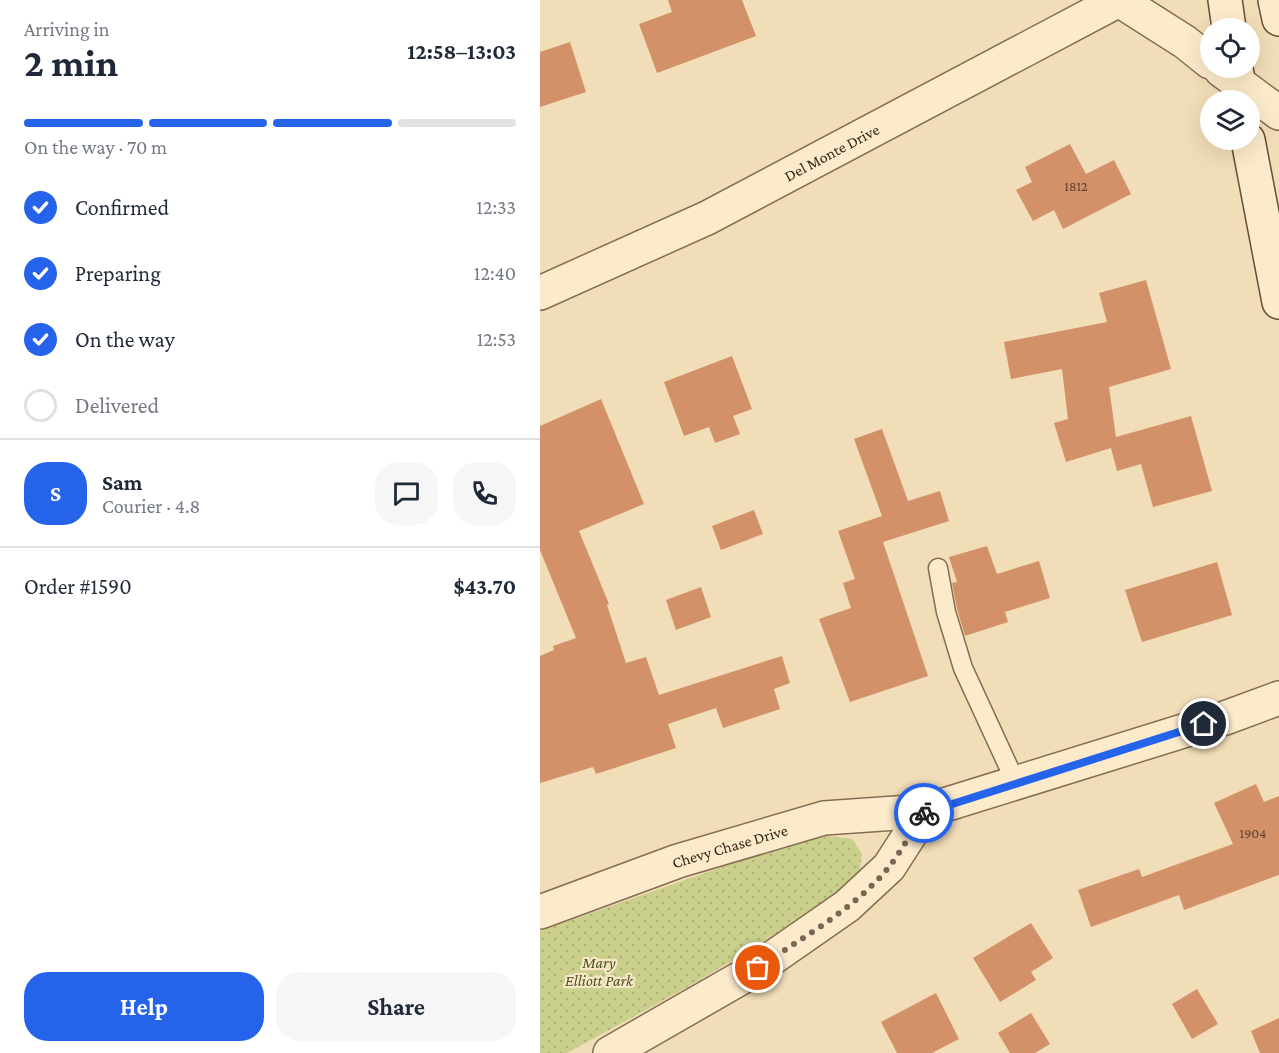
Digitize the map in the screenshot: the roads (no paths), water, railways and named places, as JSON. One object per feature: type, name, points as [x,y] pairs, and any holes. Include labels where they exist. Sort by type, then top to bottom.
[{"type":"street","name":"Del Monte Drive","points":[[540,293],[707,218],[1119,0],[1200,54]]},
{"type":"street","points":[[1225,0],[1228,18]]},
{"type":"street","points":[[1275,0],[1279,19]]},
{"type":"street","points":[[1233,80],[1279,113]]},
{"type":"street","points":[[1250,150],[1279,302]]},
{"type":"street","name":"Chevy Chase Drive","points":[[540,912],[678,861],[824,818],[925,811],[1225,718],[1279,698]]},
{"type":"street","points":[[610,1053],[758,968],[847,906],[888,867],[925,811]]},
{"type":"lane","points":[[938,568],[945,612],[963,669],[1016,783]]},
{"type":"park label","name":"Mary Elliott Park","points":[[599,971]]}]
